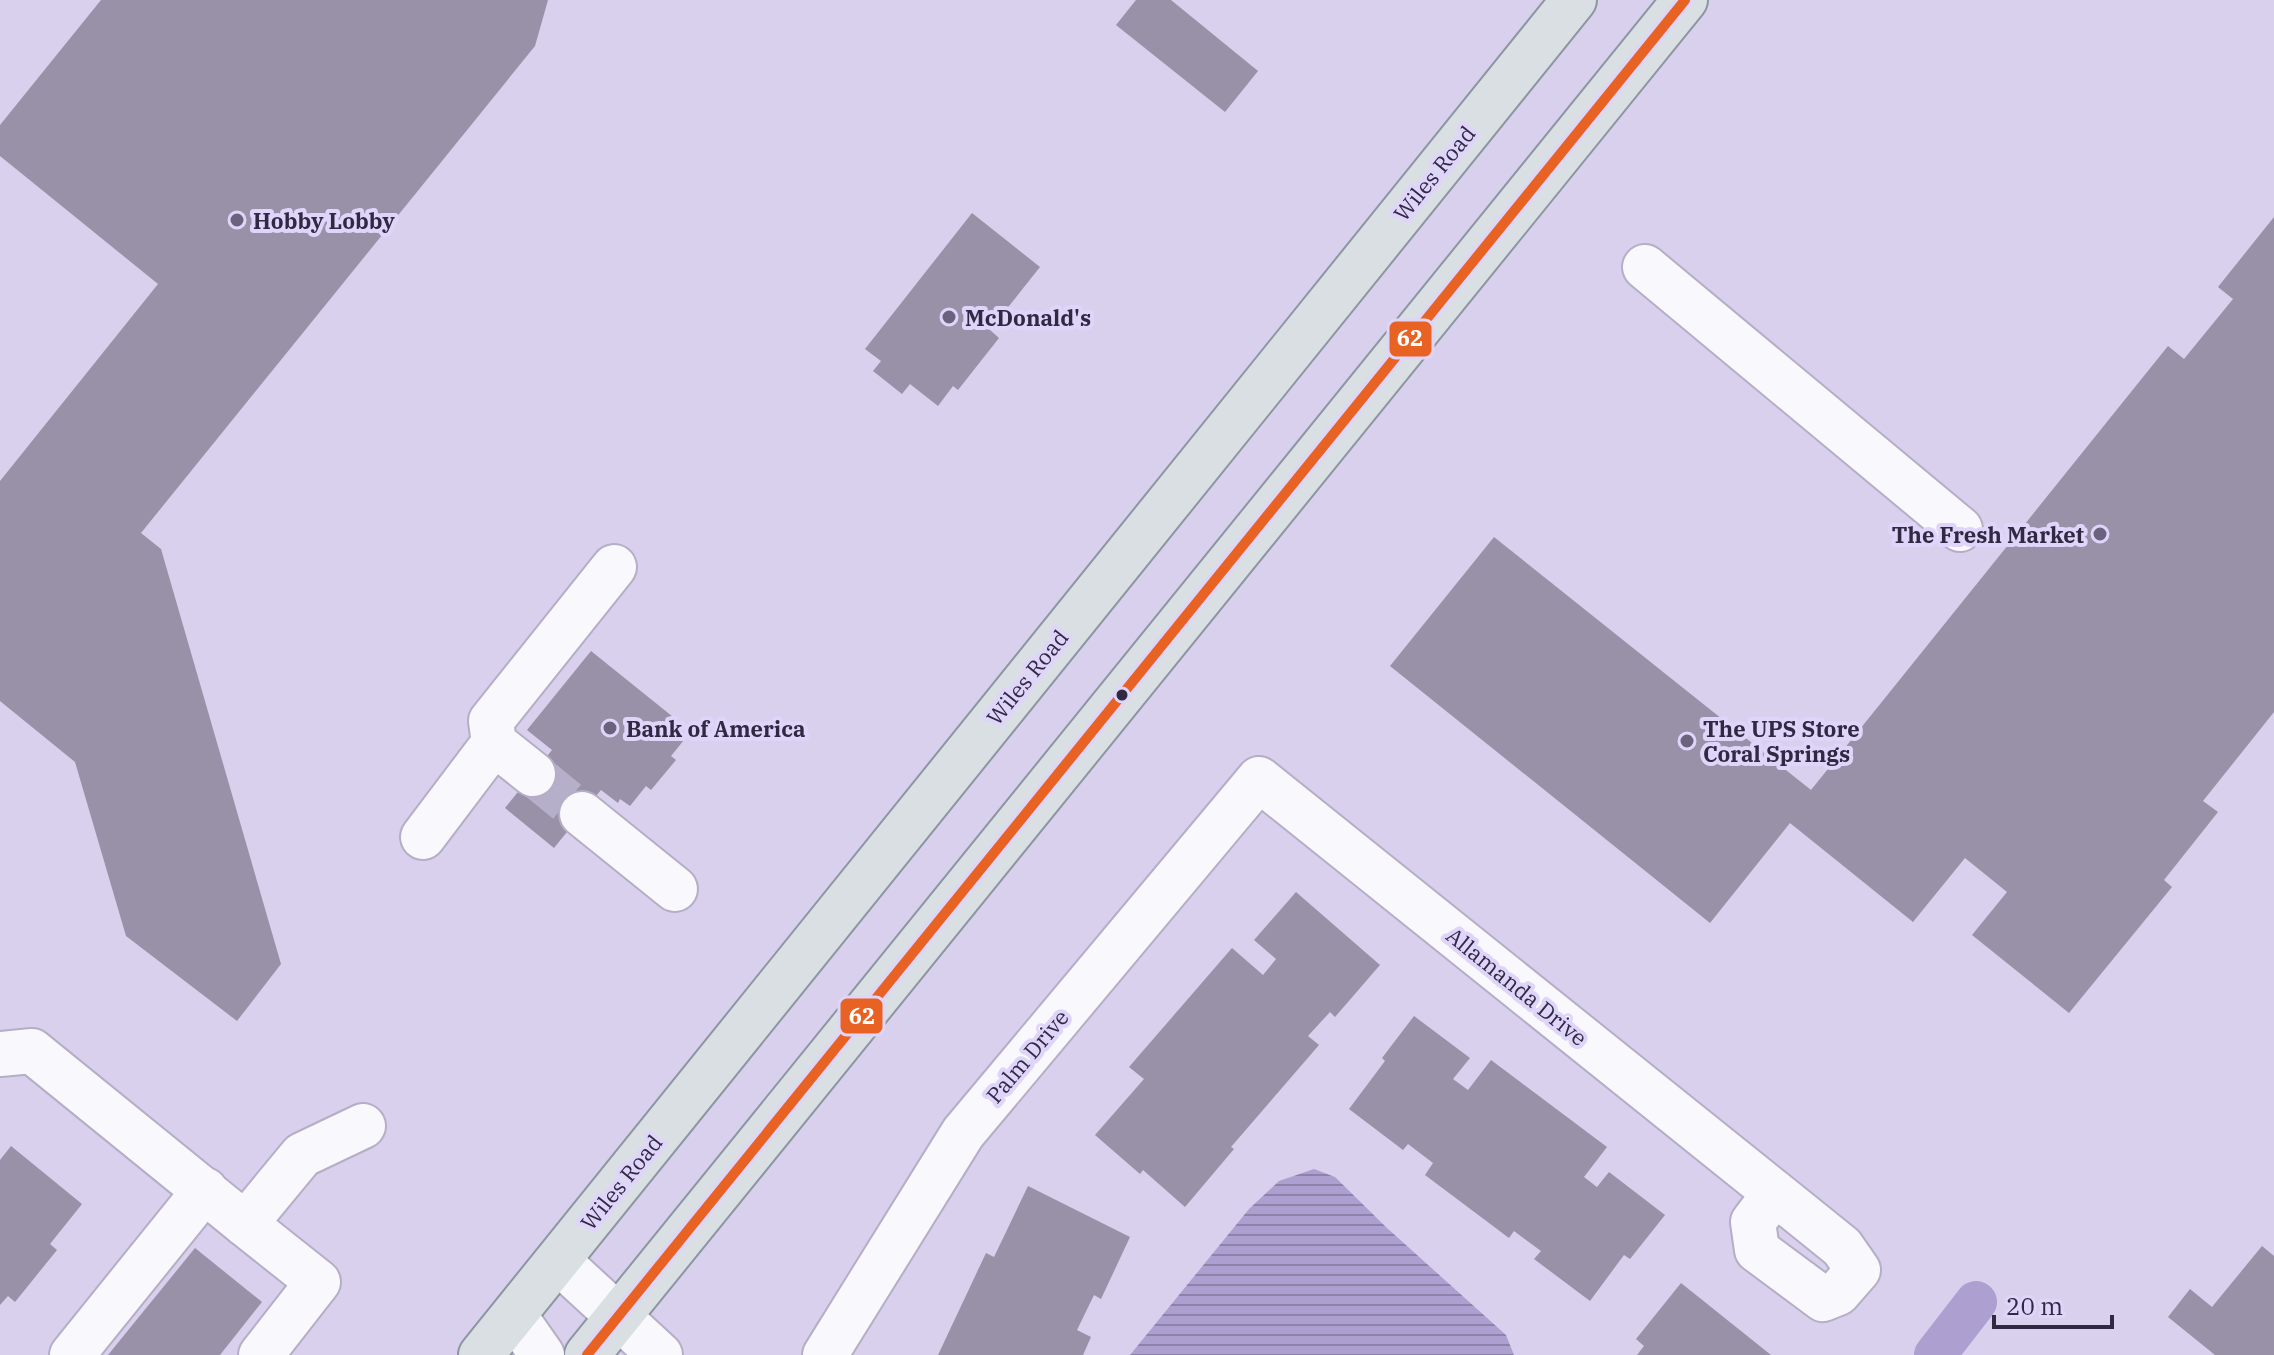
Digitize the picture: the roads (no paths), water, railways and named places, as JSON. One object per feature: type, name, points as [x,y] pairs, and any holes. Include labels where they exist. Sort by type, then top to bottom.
[{"type":"main road","name":"Wiles Road","points":[[481,1355],[1574,0]]},
{"type":"main road","points":[[587,1355],[1685,0]]},
{"type":"street","points":[[1645,267],[1960,529]]},
{"type":"street","points":[[533,774],[494,743],[491,721],[614,567]]},
{"type":"street","points":[[423,837],[494,743]]},
{"type":"street","name":"Allamanda Drive","points":[[1259,779],[1775,1193]]},
{"type":"street","name":"Palm Drive","points":[[825,1355],[963,1133],[1259,779]]},
{"type":"street","points":[[582,814],[675,889]]},
{"type":"street","points":[[0,1054],[32,1051],[318,1282],[261,1355]]},
{"type":"street","points":[[245,1224],[302,1155],[363,1126]]},
{"type":"street","points":[[72,1355],[205,1190]]},
{"type":"street","points":[[558,1261],[660,1355]]},
{"type":"street","points":[[514,1315],[542,1355]]},
{"type":"waterway","points":[[1935,1355],[1976,1302]]},
{"type":"tunnel","points":[[533,774],[582,814]]},
{"type":"place","name":"Hobby Lobby","points":[[237,220]]},
{"type":"place","name":"McDonald's","points":[[949,317]]},
{"type":"place","name":"The Fresh Market","points":[[2100,534]]},
{"type":"place","name":"Bank of America","points":[[610,728]]},
{"type":"place","name":"The UPS Store Coral Springs","points":[[1687,741]]}]
